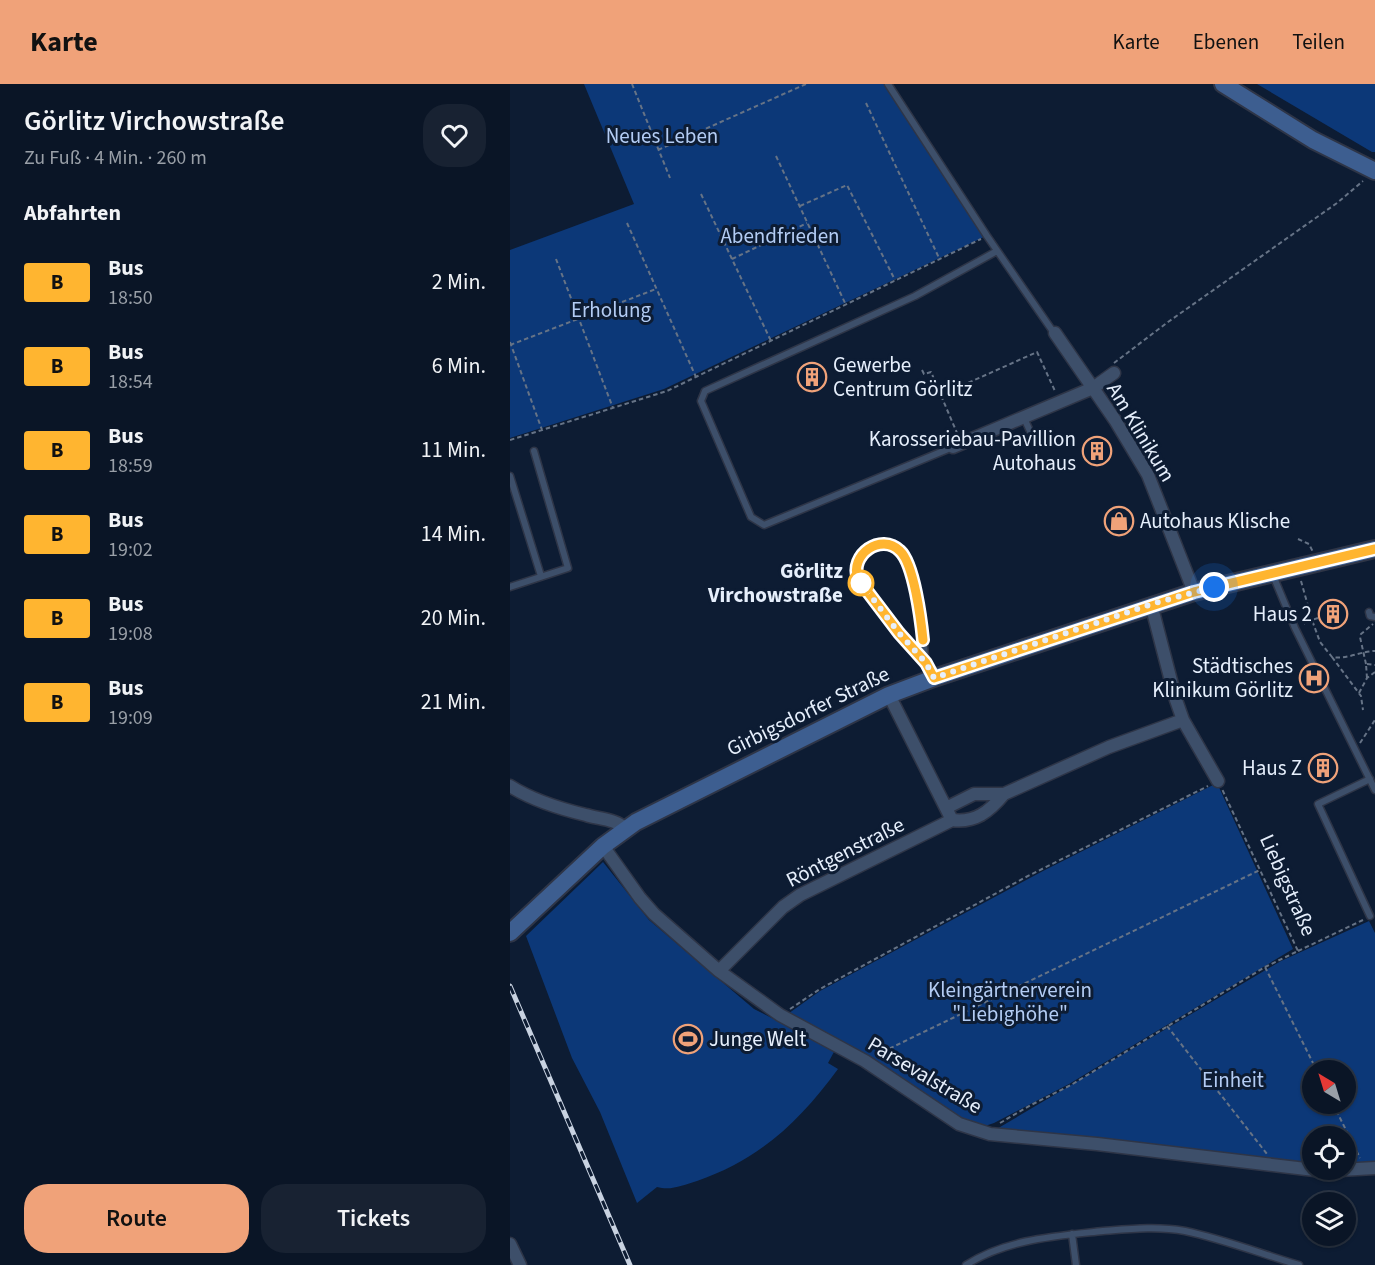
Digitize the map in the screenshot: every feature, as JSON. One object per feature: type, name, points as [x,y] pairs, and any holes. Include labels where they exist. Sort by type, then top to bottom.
[{"type":"street","points":[[1222,84],[1369,176]]},
{"type":"street","name":"Am Klinikum","points":[[1055,333],[1115,420],[1148,475],[1194,592]]},
{"type":"street","points":[[957,445],[1093,388],[1112,370]]},
{"type":"street","name":"Girbigsdorfer Straße","points":[[510,933],[603,846],[626,829],[889,695],[930,670],[1194,592],[1375,549]]},
{"type":"street","points":[[1151,604],[1163,655],[1183,720],[1218,781]]},
{"type":"street","points":[[889,695],[952,820]]},
{"type":"street","name":"Röntgenstraße","points":[[946,808],[974,794],[1004,794],[1109,747],[1183,720]]},
{"type":"street","points":[[510,786],[522,793],[585,815],[616,822],[626,829]]},
{"type":"street","name":"Röntgenstraße","points":[[719,971],[783,906],[800,895],[952,820],[966,822],[992,808],[1004,794]]},
{"type":"street","name":"Parsevalstraße","points":[[603,846],[654,914],[719,971],[780,1015],[865,1061],[959,1124],[990,1134],[1097,1144],[1302,1169]]},
{"type":"street","name":"Parsevalstraße","points":[[1356,1170],[1375,1168]]},
{"type":"street","points":[[510,1244],[520,1265]]},
{"type":"lane","points":[[888,84],[997,251],[1055,333]]},
{"type":"lane","points":[[957,445],[764,525],[751,517],[701,401],[705,392],[915,296],[997,251]]},
{"type":"lane","points":[[1024,418],[1035,442]]},
{"type":"lane","points":[[510,587],[568,568],[534,451]]},
{"type":"lane","points":[[510,476],[541,576]]},
{"type":"lane","points":[[884,544],[896,547],[908,562],[930,670],[858,579],[857,563],[861,555],[870,548],[884,544]]},
{"type":"lane","points":[[1272,573],[1375,790]]},
{"type":"lane","points":[[1370,779],[1318,804],[1370,916]]},
{"type":"lane","points":[[966,1265],[993,1251],[1009,1246],[1072,1234],[1139,1228],[1184,1231],[1297,1265]]},
{"type":"lane","points":[[1072,1234],[1076,1265]]},
{"type":"path","points":[[632,84],[670,178]]},
{"type":"path","points":[[658,150],[806,84]]},
{"type":"path","points":[[866,103],[940,260]]},
{"type":"path","points":[[776,156],[846,305]]},
{"type":"path","points":[[1112,370],[1176,316],[1369,176]]},
{"type":"path","points":[[800,206],[847,184],[895,281]]},
{"type":"path","points":[[701,194],[771,341]]},
{"type":"path","points":[[627,223],[696,377]]},
{"type":"path","points":[[732,259],[807,223]]},
{"type":"path","points":[[510,440],[667,391],[987,236]]},
{"type":"path","points":[[556,259],[613,408]]},
{"type":"path","points":[[542,430],[510,344],[657,289]]},
{"type":"path","points":[[940,395],[1037,352],[1060,402]]},
{"type":"path","points":[[922,370],[924,374],[931,372],[957,445]]},
{"type":"path","points":[[1298,539],[1309,544],[1315,563]]},
{"type":"path","points":[[1301,581],[1320,642],[1359,693],[1363,700],[1364,710]]},
{"type":"path","points":[[1298,627],[1318,618]]},
{"type":"path","points":[[1367,628],[1360,637],[1365,651],[1367,678]]},
{"type":"path","points":[[1332,657],[1339,658],[1365,651],[1375,651]]},
{"type":"path","points":[[1366,664],[1375,665]]},
{"type":"path","points":[[1359,693],[1367,678],[1375,672]]},
{"type":"path","points":[[1361,740],[1375,720]]},
{"type":"path","points":[[780,1015],[820,989],[1026,877],[1218,781]]},
{"type":"path","name":"Liebigstraße","points":[[990,1134],[994,1127],[1030,1105],[1071,1085],[1265,968],[1298,951],[1218,781]]},
{"type":"path","points":[[865,1061],[1260,870]]},
{"type":"path","points":[[1298,951],[1370,916]]},
{"type":"path","points":[[1265,968],[1311,1060]]},
{"type":"path","points":[[1167,1026],[1276,1166]]},
{"type":"path","points":[[1356,1151],[1361,1161],[1356,1168]]},
{"type":"green space","points":[[584,84],[886,84],[986,236],[664,389],[510,438],[510,250],[634,204]]},
{"type":"green space","points":[[1257,84],[1375,84],[1375,152],[1372,152]]},
{"type":"green space","name":"Kleingärtnerverein \"Liebighöhe\"","points":[[1217,783],[1293,949],[1069,1084],[982,1127],[957,1118],[785,1016],[820,991],[1043,871]]},
{"type":"green space","name":"Junge Welt","points":[[603,862],[649,920],[754,1009],[835,1050],[828,1063],[838,1069],[793,1122],[759,1150],[740,1162],[697,1181],[672,1188],[657,1187],[637,1203],[600,1112],[572,1058],[526,936]]},
{"type":"green space","name":"Einheit","points":[[1369,921],[1375,933],[1375,1163],[1356,1166],[1356,1126],[1302,1126],[1302,1166],[995,1130],[1281,961]]},
{"type":"railway","points":[[510,986],[630,1265]]},
{"type":"bus line","name":"B","points":[[923,640],[910,569],[901,551],[890,545],[879,544],[865,551],[857,563],[858,579],[899,633],[926,663],[934,678],[1155,603],[1375,549]]},
{"type":"place","name":"Gewerbe Centrum Görlitz","points":[[812,377]]},
{"type":"place","name":"Karosseriebau-Pavillion Autohaus","points":[[1097,451]]},
{"type":"place","name":"Autohaus Klische","points":[[1119,521]]},
{"type":"place","name":"Görlitz Virchowstraße","points":[[861,583]]},
{"type":"place","name":"Haus 2","points":[[1333,614]]},
{"type":"place","name":"Städtisches Klinikum Görlitz","points":[[1314,678]]},
{"type":"place","name":"Haus Z","points":[[1323,768]]},
{"type":"place","name":"Junge Welt","points":[[688,1039]]},
{"type":"route","points":[[861,583],[899,633],[926,663],[934,678],[1155,603],[1214,587]]},
{"type":"park label","name":"Neues Leben","points":[[662,136]]},
{"type":"park label","name":"Abendfrieden","points":[[780,236]]},
{"type":"park label","name":"Erholung","points":[[611,310]]}]
